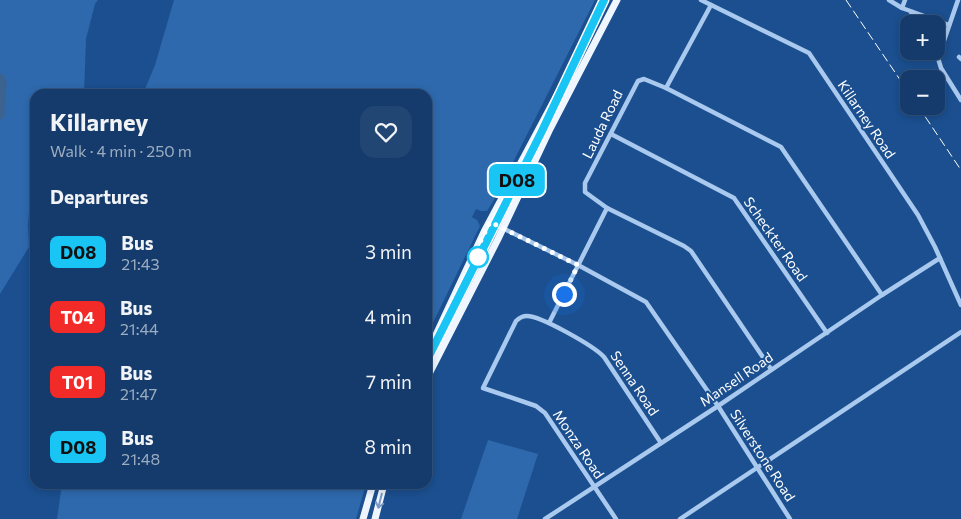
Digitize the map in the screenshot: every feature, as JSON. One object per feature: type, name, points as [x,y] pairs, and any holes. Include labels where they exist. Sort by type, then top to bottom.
[{"type":"main road","points":[[432,344],[490,222],[579,54],[604,0]]},
{"type":"main road","points":[[432,368],[616,0]]},
{"type":"main road","points":[[363,519],[372,489]]},
{"type":"main road","points":[[375,519],[383,489]]},
{"type":"street","name":"Killarney Road","points":[[701,0],[809,53],[918,215],[961,305]]},
{"type":"street","points":[[889,0],[902,8],[948,25]]},
{"type":"street","points":[[902,8],[904,0]]},
{"type":"street","points":[[958,0],[938,58],[941,68],[960,96]]},
{"type":"street","points":[[666,88],[711,5]]},
{"type":"street","name":"Lauda Road","points":[[770,369],[692,251],[607,208],[587,195],[584,186],[638,81],[644,79],[666,88],[781,147],[882,295]]},
{"type":"street","name":"Scheckter Road","points":[[611,134],[734,198],[827,333]]},
{"type":"street","points":[[549,324],[607,208]]},
{"type":"street","name":"Silverstone Road","points":[[490,222],[578,265],[646,302],[718,406],[790,519]]},
{"type":"street","name":"Mansell Road","points":[[545,519],[940,258]]},
{"type":"street","name":"Senna Road","points":[[483,388],[518,318],[524,316],[532,317],[596,349],[661,442]]},
{"type":"street","points":[[680,519],[961,332]]},
{"type":"street","name":"Monza Road","points":[[483,388],[536,406],[545,413],[616,519]]},
{"type":"shaded area","points":[[0,0],[98,0],[95,4],[86,39],[84,89],[30,89],[29,247],[0,294]]},
{"type":"shaded area","points":[[174,0],[595,0],[495,198],[487,211],[476,209],[472,217],[477,220],[480,226],[432,325],[432,89],[145,89],[155,65]]},
{"type":"shaded area","points":[[488,440],[538,454],[517,519],[461,519]]},
{"type":"shaded area","points":[[61,489],[365,489],[356,519],[57,519]]},
{"type":"waterway","points":[[0,78],[2,82],[0,115]]},
{"type":"railway","points":[[846,0],[900,80]]},
{"type":"railway","points":[[924,115],[961,170]]},
{"type":"bus line","name":"D08","points":[[432,350],[542,131],[604,0]]},
{"type":"route","points":[[478,257],[476,250],[490,222],[578,265],[564,294]]}]
